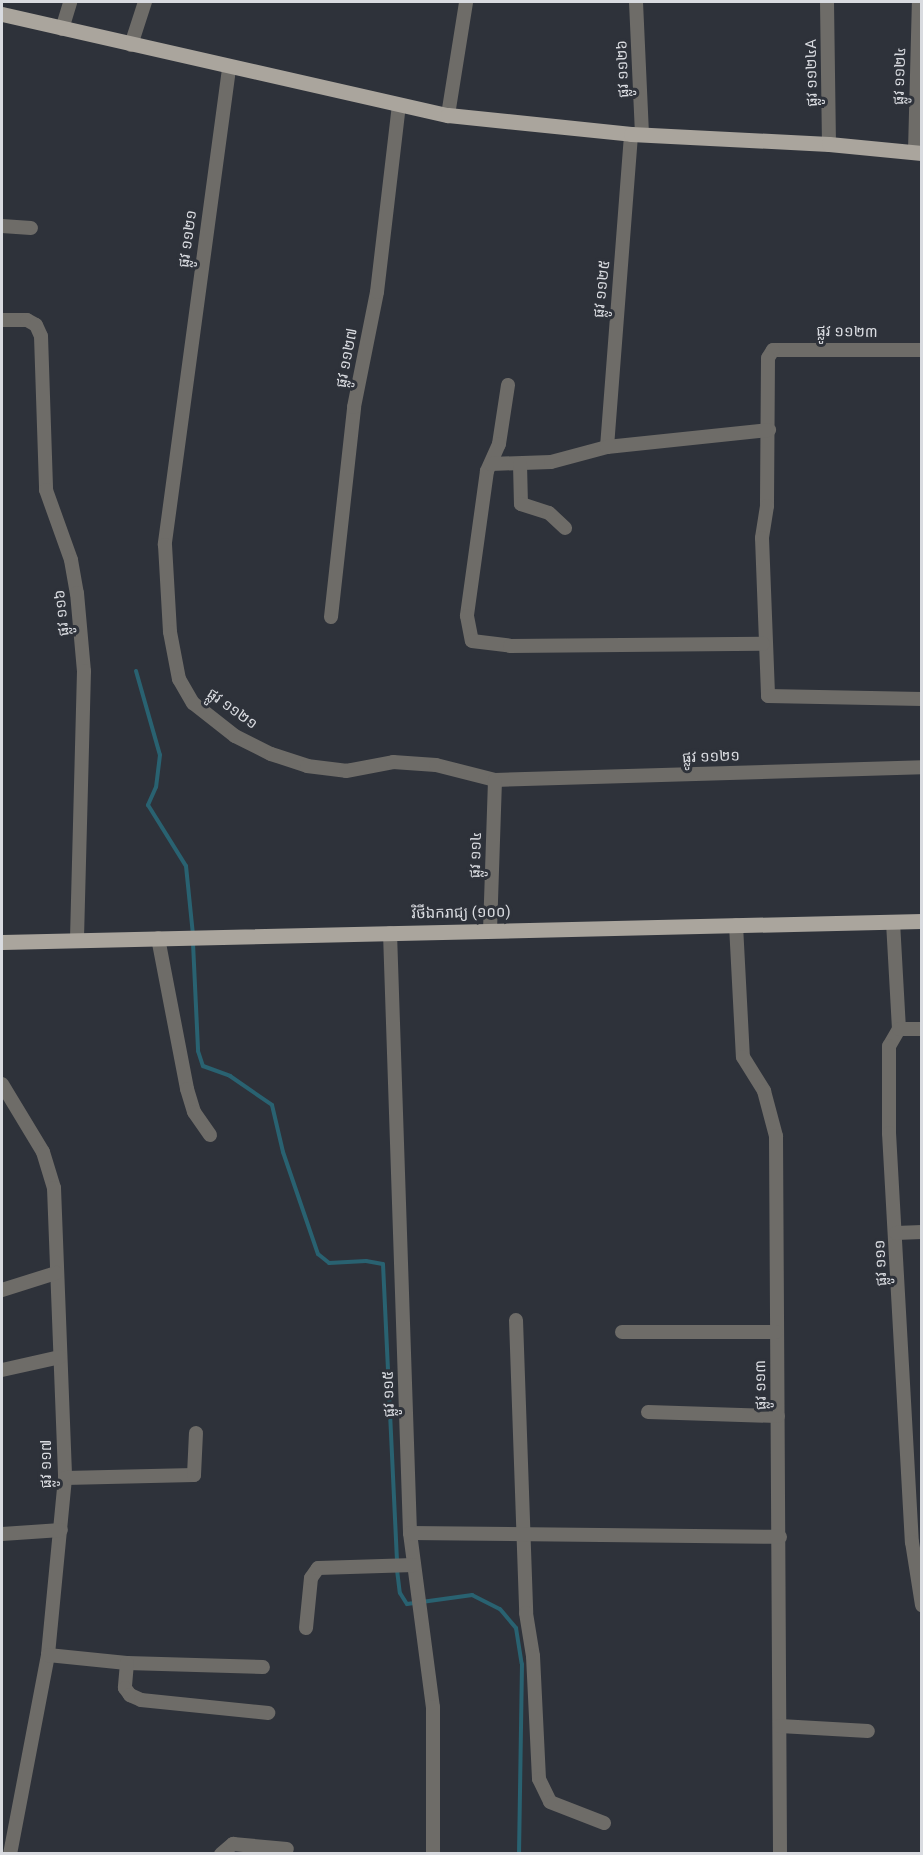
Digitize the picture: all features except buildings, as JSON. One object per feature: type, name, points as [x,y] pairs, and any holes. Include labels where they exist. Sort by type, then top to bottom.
[{"type":"main road","points":[[2,14],[286,82],[448,115],[636,134],[829,144],[918,152]]},
{"type":"main road","name":"វិថីឯករាជ្យ (១០០)","points":[[2,942],[921,921]]},
{"type":"street","points":[[62,29],[70,2]]},
{"type":"street","points":[[131,45],[145,2]]},
{"type":"street","points":[[448,115],[466,2]]},
{"type":"street","name":"ផ្លូវ ១១២៦","points":[[636,2],[636,134]]},
{"type":"street","name":"ផ្លូវ ១១២៤A","points":[[827,2],[829,144]]},
{"type":"street","name":"ផ្លូវ ១១២៤","points":[[918,152],[919,2]]},
{"type":"street","name":"ផ្លូវ ១១២១","points":[[229,69],[165,545],[170,633],[178,679],[193,703],[235,736],[307,766],[346,771],[393,762],[436,765],[495,780],[921,767]]},
{"type":"street","name":"ផ្លូវ ១១២៧","points":[[331,617],[354,406],[377,292],[399,106]]},
{"type":"street","name":"ផ្លូវ ១១២៥","points":[[607,447],[636,134]]},
{"type":"street","points":[[2,226],[31,228]]},
{"type":"street","name":"ផ្លូវ ១១៦","points":[[2,320],[27,320],[36,325],[41,336],[46,490],[71,560],[76,592],[84,671],[77,940]]},
{"type":"street","name":"ផ្លូវ ១១២៣","points":[[769,430],[768,358],[773,350],[921,350]]},
{"type":"street","points":[[508,385],[500,444],[491,464],[467,616],[472,642],[510,646],[763,644]]},
{"type":"street","points":[[491,464],[551,462],[607,447],[769,430],[767,506],[762,538],[763,644],[768,696],[921,699]]},
{"type":"street","points":[[520,464],[521,504],[549,513],[566,528]]},
{"type":"street","name":"ផ្លូវ ១១៤","points":[[490,931],[495,780]]},
{"type":"street","name":"ផ្លូវ ១១១","points":[[893,922],[899,1029],[889,1046],[889,1133],[914,1462],[921,1600]]},
{"type":"street","name":"ផ្លូវ ១១៣","points":[[736,925],[743,1057],[764,1091],[776,1136],[780,1854]]},
{"type":"street","name":"ផ្លូវ ១១៥","points":[[390,933],[410,1533],[416,1584],[425,1630],[433,1707],[433,1854]]},
{"type":"street","points":[[158,938],[187,1089],[194,1112],[210,1135]]},
{"type":"street","points":[[899,1029],[921,1029]]},
{"type":"street","name":"ផ្លូវ ១១៧","points":[[2,1084],[43,1152],[54,1188],[64,1478],[48,1655],[10,1854]]},
{"type":"street","points":[[896,1233],[921,1232]]},
{"type":"street","points":[[2,1290],[56,1273]]},
{"type":"street","points":[[516,1320],[522,1531],[543,1792],[550,1802],[604,1822]]},
{"type":"street","points":[[622,1332],[776,1332]]},
{"type":"street","points":[[2,1370],[60,1357]]},
{"type":"street","points":[[648,1412],[778,1416]]},
{"type":"street","points":[[64,1478],[194,1475],[196,1433]]},
{"type":"street","points":[[2,1534],[61,1530]]},
{"type":"street","points":[[410,1533],[522,1531],[780,1537]]},
{"type":"street","points":[[306,1628],[311,1578],[318,1568],[414,1565]]},
{"type":"street","points":[[48,1655],[127,1663],[263,1667]]},
{"type":"street","points":[[127,1663],[125,1688],[130,1695],[141,1700],[268,1713]]},
{"type":"street","points":[[780,1726],[868,1731]]},
{"type":"street","points":[[220,1854],[234,1844],[287,1849]]},
{"type":"waterway","points":[[136,671],[160,755],[156,787],[148,805],[186,866],[193,935]]},
{"type":"waterway","points":[[193,943],[198,1051],[203,1066],[230,1076],[272,1105],[283,1152],[318,1254],[329,1263],[366,1261],[383,1264],[397,1563]]},
{"type":"waterway","points":[[397,1570],[400,1593],[407,1604],[472,1595],[500,1609],[516,1628],[522,1664],[519,1854]]}]
